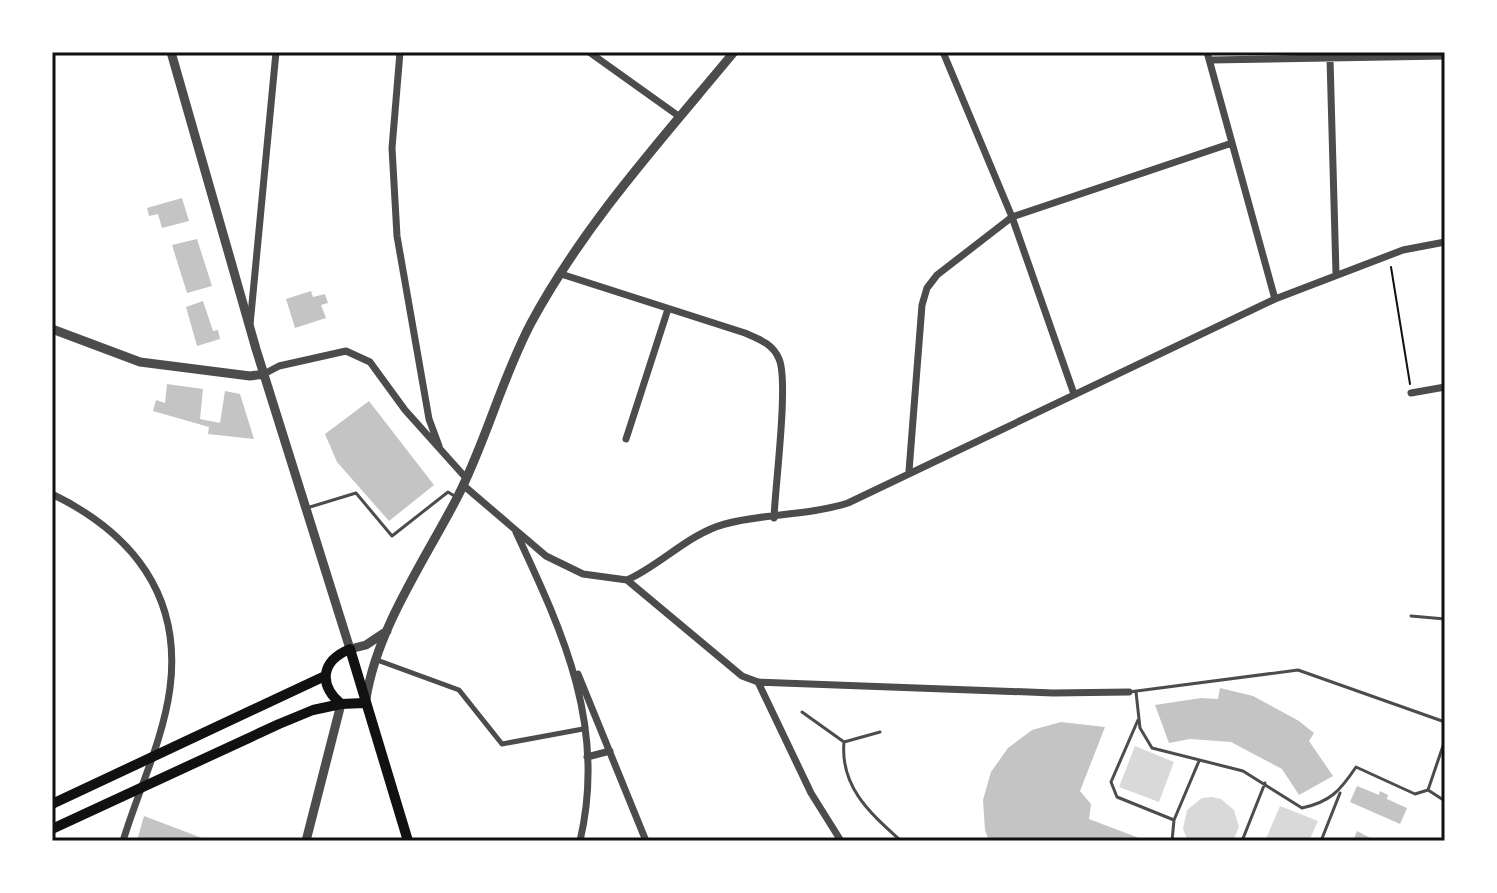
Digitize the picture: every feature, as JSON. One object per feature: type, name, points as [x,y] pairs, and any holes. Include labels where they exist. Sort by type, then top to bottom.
[{"type":"main road","points":[[52,804],[325,676],[337,655],[350,649],[408,841]]},
{"type":"main road","points":[[325,676],[327,692],[341,704]]},
{"type":"main road","points":[[52,829],[302,714],[341,704],[365,703]]},
{"type":"street","points":[[171,52],[264,374],[350,649],[366,645],[387,631]]},
{"type":"street","points":[[250,327],[276,52]]},
{"type":"street","points":[[400,52],[392,148],[397,236],[429,419],[439,446]]},
{"type":"street","points":[[589,52],[680,117]]},
{"type":"street","points":[[365,703],[387,631],[465,482],[529,327],[599,215],[734,52]]},
{"type":"street","points":[[943,52],[1012,217],[1074,394]]},
{"type":"street","points":[[1275,299],[1209,56],[1330,59],[1406,54],[1445,56]]},
{"type":"street","points":[[1330,59],[1336,274]]},
{"type":"street","points":[[909,471],[922,305],[927,288],[937,275],[1012,217],[1232,143]]},
{"type":"street","points":[[627,580],[709,530],[724,524],[820,512],[848,503],[909,471],[1275,299],[1389,255],[1445,242]]},
{"type":"street","points":[[561,274],[764,341],[779,357],[782,382],[774,518]]},
{"type":"street","points":[[626,439],[668,309]]},
{"type":"street","points":[[52,329],[140,362],[250,376],[346,351],[370,362],[465,482],[515,530],[564,566],[583,574],[627,580],[742,676],[758,682],[1053,693],[1132,692]]},
{"type":"street","points":[[1411,393],[1445,387]]},
{"type":"street","points":[[52,494],[85,510],[112,530],[144,566],[165,614],[171,667],[167,702],[123,841]]},
{"type":"street","points":[[515,530],[646,841]]},
{"type":"street","points":[[377,660],[459,690],[502,744],[583,729]]},
{"type":"street","points":[[572,661],[587,757],[587,801],[580,841]]},
{"type":"street","points":[[758,682],[811,793],[841,841]]},
{"type":"street","points":[[306,841],[341,704]]},
{"type":"street","points":[[587,757],[610,751]]},
{"type":"lane","points":[[306,508],[356,493],[392,536],[448,492],[457,498]]},
{"type":"lane","points":[[1411,616],[1445,619]]},
{"type":"lane","points":[[1340,793],[1322,804],[1302,808],[1265,783],[1226,764],[1152,748],[1140,728],[1132,692],[1298,670],[1445,722]]},
{"type":"lane","points":[[802,712],[844,742]]},
{"type":"lane","points":[[1139,717],[1111,782],[1117,797],[1174,820]]},
{"type":"lane","points":[[844,742],[880,732]]},
{"type":"lane","points":[[1428,790],[1445,740]]},
{"type":"lane","points":[[844,742],[845,769],[854,792],[901,841]]},
{"type":"lane","points":[[1172,841],[1174,820],[1199,759]]},
{"type":"lane","points":[[1321,841],[1340,793],[1356,767],[1415,794],[1428,790]]},
{"type":"lane","points":[[1242,841],[1265,783]]},
{"type":"lane","points":[[1428,790],[1445,801]]},
{"type":"path","points":[[1389,255],[1411,393]]},
{"type":"shaded area","points":[[1135,746],[1174,762],[1159,802],[1119,787]]},
{"type":"shaded area","points":[[1202,798],[1221,799],[1234,810],[1239,827],[1233,841],[1188,841],[1183,829],[1187,810]]},
{"type":"shaded area","points":[[1280,806],[1318,821],[1309,841],[1265,841]]},
{"type":"building","points":[[182,198],[189,221],[162,228],[158,214],[149,216],[147,208]]},
{"type":"building","points":[[197,239],[212,286],[187,293],[172,245]]},
{"type":"building","points":[[311,291],[313,297],[325,294],[328,303],[321,305],[326,318],[295,328],[286,299]]},
{"type":"building","points":[[203,301],[213,331],[218,330],[220,339],[197,346],[186,307]]},
{"type":"building","points":[[167,384],[203,389],[200,419],[220,423],[225,391],[240,394],[254,439],[208,434],[209,427],[153,411],[156,400],[165,403]]},
{"type":"building","points":[[369,401],[434,485],[389,521],[337,462],[325,434]]},
{"type":"building","points":[[1220,688],[1253,696],[1299,721],[1314,733],[1309,741],[1333,776],[1299,795],[1282,769],[1231,742],[1190,739],[1169,743],[1155,705],[1201,698],[1218,699]]},
{"type":"building","points":[[1061,722],[1105,727],[1080,791],[1091,804],[1089,819],[1147,841],[989,841],[983,800],[991,772],[1008,748],[1032,730]]},
{"type":"building","points":[[1357,786],[1379,795],[1380,791],[1388,795],[1387,799],[1407,808],[1400,824],[1350,802]]},
{"type":"building","points":[[144,816],[210,841],[137,841]]},
{"type":"building","points":[[1357,831],[1376,841],[1353,841]]}]
